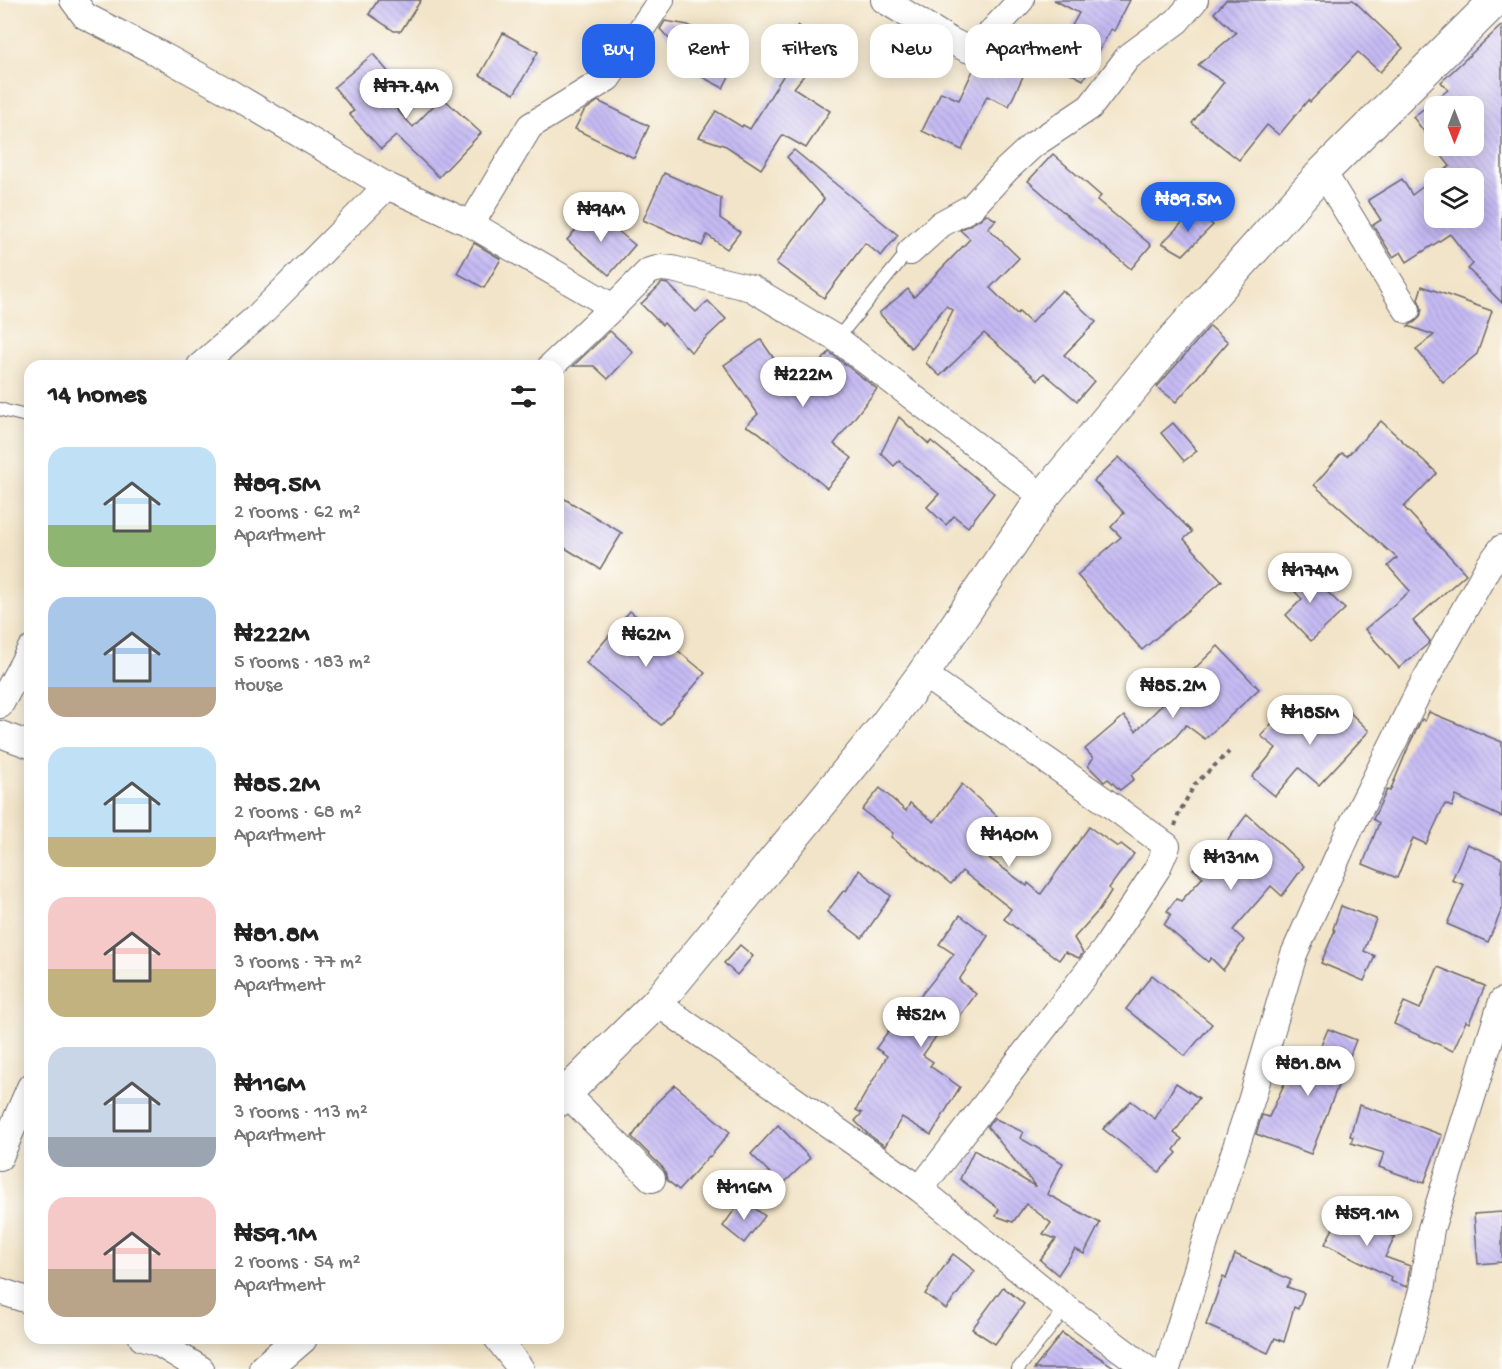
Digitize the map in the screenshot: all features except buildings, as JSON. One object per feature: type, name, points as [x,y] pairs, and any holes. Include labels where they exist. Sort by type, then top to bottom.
[{"type":"street","points":[[73,0],[85,16],[227,91],[387,186],[471,224],[613,307]]},
{"type":"street","points":[[471,224],[530,126],[608,78],[661,0]]},
{"type":"street","points":[[884,0],[967,49],[985,39],[1021,0]]},
{"type":"street","points":[[906,256],[941,224],[972,207],[1033,145],[1090,107],[1128,57],[1177,21],[1195,0]]},
{"type":"street","points":[[564,1095],[657,1003],[883,728],[923,674],[1043,496],[1170,343],[1323,172],[1490,1]]},
{"type":"street","points":[[1323,172],[1407,310]]},
{"type":"street","points":[[207,360],[258,316],[387,186]]},
{"type":"street","points":[[557,360],[649,271],[661,268],[672,269],[750,288],[837,339],[1043,496]]},
{"type":"street","points":[[1167,1369],[1252,1098],[1294,954],[1351,826],[1417,695],[1488,567],[1502,548]]},
{"type":"street","points":[[0,705],[24,661]]},
{"type":"street","points":[[920,1189],[1105,949],[1157,869],[1167,846],[923,674]]},
{"type":"street","points":[[0,734],[24,743]]},
{"type":"street","points":[[1400,1369],[1422,1290],[1431,1229],[1502,1001]]},
{"type":"street","points":[[657,1003],[920,1189],[1066,1308],[1147,1369]]},
{"type":"street","points":[[564,1099],[652,1179]]},
{"type":"street","points":[[0,1157],[24,1101]]},
{"type":"street","points":[[0,1290],[24,1298]]},
{"type":"street","points":[[160,1344],[201,1369]]},
{"type":"street","points":[[265,1369],[294,1344]]},
{"type":"street","points":[[501,1344],[520,1369]]},
{"type":"lane","points":[[837,339],[906,256]]},
{"type":"lane","points":[[0,409],[24,416]]},
{"type":"lane","points":[[1018,1369],[1066,1308]]},
{"type":"path","points":[[1167,846],[1179,813],[1195,784],[1229,752]]}]
